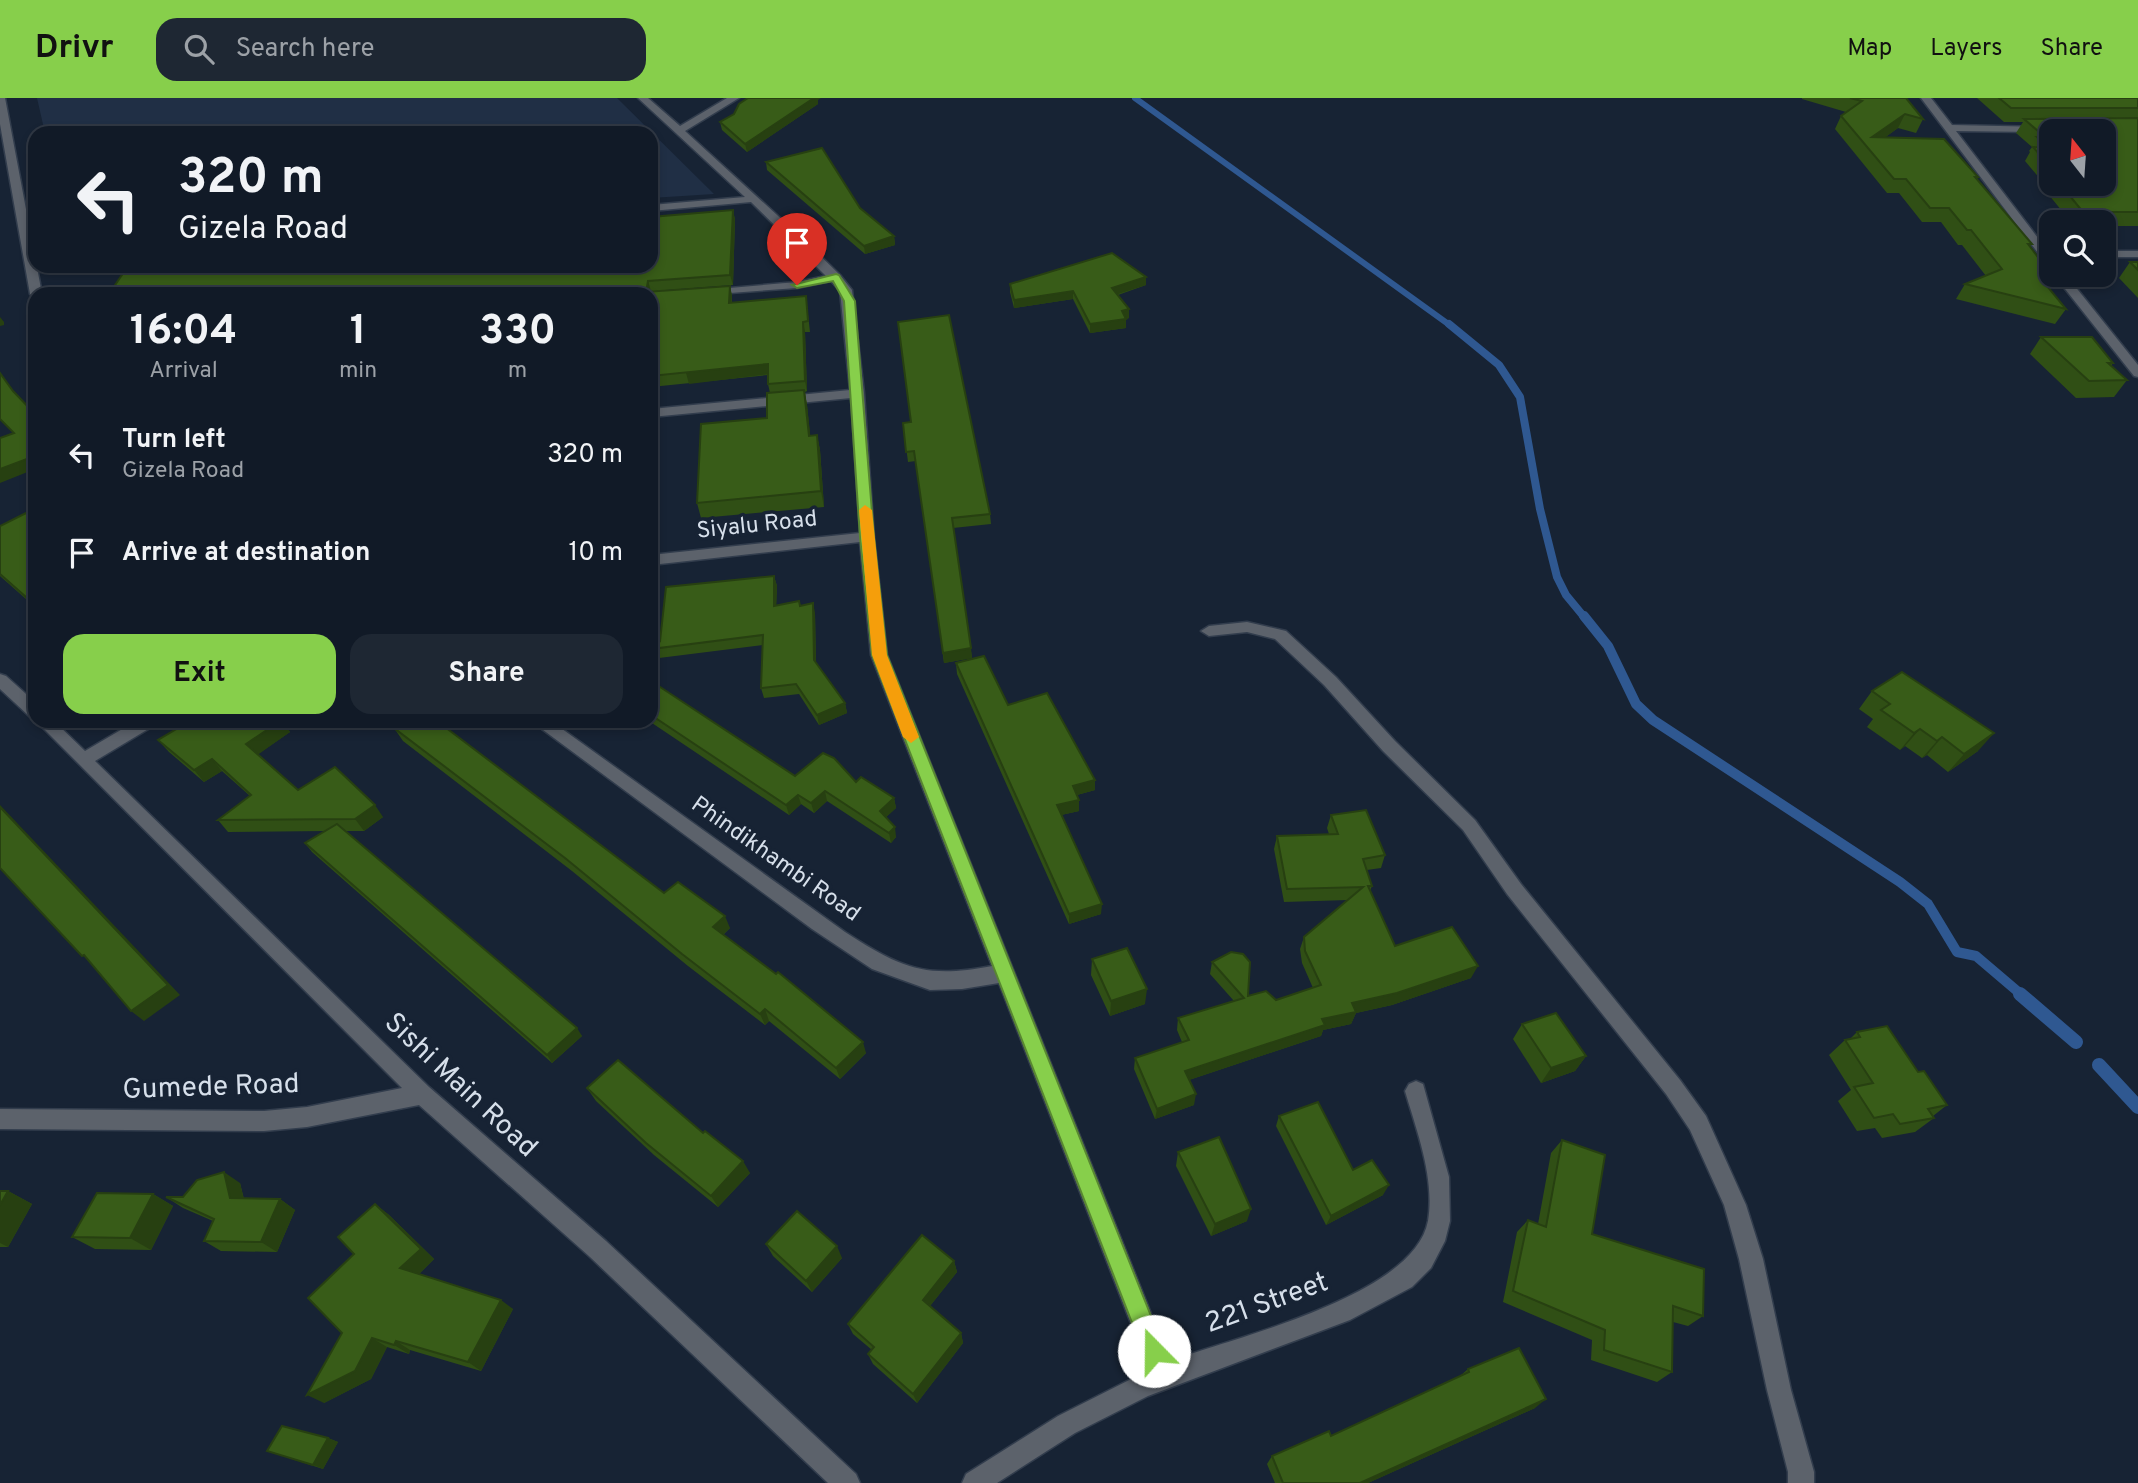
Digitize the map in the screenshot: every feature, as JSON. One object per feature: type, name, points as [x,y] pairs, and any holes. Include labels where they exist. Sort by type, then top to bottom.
[{"type":"street","points":[[0,98],[28,238]]},
{"type":"street","points":[[643,98],[836,277],[849,301],[879,655],[1164,1376]]},
{"type":"street","points":[[679,131],[734,98]]},
{"type":"street","points":[[1926,98],[2039,245]]},
{"type":"street","points":[[1948,128],[2039,129]]},
{"type":"street","points":[[658,207],[752,199]]},
{"type":"street","points":[[2116,254],[2138,254]]},
{"type":"street","points":[[692,294],[797,285],[836,277]]},
{"type":"street","points":[[2070,287],[2138,373]]},
{"type":"street","points":[[658,412],[858,393]]},
{"type":"street","name":"Siyalu Road","points":[[658,559],[867,537]]},
{"type":"street","points":[[1209,631],[1247,626],[1280,635],[1330,681],[1389,746],[1469,825],[1514,889],[1673,1087],[1698,1123],[1735,1205],[1751,1259],[1779,1390],[1801,1472],[1801,1483]]},
{"type":"street","points":[[0,680],[28,706]]},
{"type":"street","name":"Sishi Main Road","points":[[52,728],[422,1094],[598,1249],[847,1483]]},
{"type":"street","points":[[85,759],[137,728]]},
{"type":"street","name":"Phindikhambi Road","points":[[549,728],[866,955],[897,972],[923,980],[942,981],[1004,973]]},
{"type":"street","name":"221 Street","points":[[975,1483],[1070,1423],[1164,1376],[1342,1311],[1392,1287],[1423,1261],[1439,1227],[1439,1176],[1416,1091]]},
{"type":"street","name":"Gumede Road","points":[[0,1119],[264,1121],[331,1113],[422,1094]]},
{"type":"shaded area","points":[[37,98],[617,98],[645,126],[43,126]]},
{"type":"shaded area","points":[[658,139],[714,194],[658,198]]},
{"type":"building","points":[[748,98],[814,98],[745,144],[720,122],[734,114],[739,104]]},
{"type":"building","points":[[1850,98],[1906,98],[1923,119],[1905,114],[1872,137],[1944,139],[2032,244],[2028,244],[2039,259],[2039,287],[2048,287],[2066,309],[1965,284],[2002,269],[1971,230],[1967,230],[1949,208],[1930,208],[1906,179],[1894,179],[1841,116],[1862,101]]},
{"type":"building","points":[[1999,98],[2138,98],[2138,108],[2011,108]]},
{"type":"building","points":[[2138,118],[2138,212],[2081,210],[2070,196],[2116,196],[2116,119],[2039,119],[2039,132],[2024,119]]},
{"type":"building","points":[[822,148],[860,208],[894,236],[864,246],[766,162]]},
{"type":"building","points":[[733,210],[730,275],[648,281],[647,287],[114,287],[123,273],[658,273],[658,216]]},
{"type":"building","points":[[1112,253],[1146,277],[1112,288],[1129,309],[1122,311],[1126,319],[1090,324],[1073,291],[1014,300],[1010,284]]},
{"type":"building","points":[[2130,262],[2138,262],[2138,270]]},
{"type":"building","points":[[730,286],[729,303],[806,296],[808,321],[803,322],[805,381],[768,384],[768,364],[658,375],[658,291]]},
{"type":"building","points":[[949,315],[990,514],[952,518],[971,648],[943,653],[914,451],[906,452],[903,423],[911,422],[898,322]]},
{"type":"building","points":[[2041,337],[2092,337],[2113,363],[2108,363],[2127,380],[2089,381]]},
{"type":"building","points":[[0,373],[28,407],[28,459],[0,469],[0,438],[14,433],[0,419]]},
{"type":"building","points":[[804,390],[809,436],[817,435],[821,491],[697,503],[701,424],[767,418],[767,393]]},
{"type":"building","points":[[26,513],[28,515],[28,599],[0,574],[0,526]]},
{"type":"building","points":[[774,576],[774,606],[799,601],[800,606],[813,603],[814,660],[845,703],[817,715],[796,684],[761,688],[763,635],[658,648],[666,587]]},
{"type":"building","points":[[984,656],[1008,705],[1047,693],[1095,780],[1073,786],[1079,800],[1057,805],[1102,904],[1069,914],[956,663]]},
{"type":"building","points":[[1902,672],[1994,733],[1964,754],[1942,737],[1937,741],[1920,729],[1914,733],[1881,710],[1890,704],[1872,691]]},
{"type":"building","points":[[658,686],[795,776],[823,753],[834,758],[856,782],[861,777],[894,798],[880,811],[895,827],[889,833],[825,791],[811,803],[798,795],[786,805],[658,720]]},
{"type":"building","points":[[178,728],[270,728],[246,744],[298,790],[335,767],[375,805],[355,819],[218,820],[251,795],[212,759],[194,770],[158,740]]},
{"type":"building","points":[[394,728],[446,728],[664,893],[678,882],[725,916],[713,927],[776,974],[778,972],[863,1042],[836,1068],[765,1009],[760,1014],[682,954],[565,858]]},
{"type":"building","points":[[0,807],[168,985],[131,1011],[84,955],[82,956],[0,868]]},
{"type":"building","points":[[1366,810],[1385,855],[1363,859],[1372,886],[1368,886],[1395,946],[1452,927],[1478,966],[1397,993],[1352,1003],[1356,1012],[1322,1019],[1325,1025],[1185,1071],[1196,1094],[1157,1109],[1135,1058],[1189,1040],[1178,1018],[1244,998],[1212,962],[1231,952],[1243,954],[1250,962],[1248,996],[1266,991],[1276,1000],[1321,985],[1305,951],[1304,937],[1363,887],[1287,889],[1277,836],[1338,834],[1331,815]]},
{"type":"building","points":[[337,824],[577,1028],[547,1055],[305,843]]},
{"type":"building","points":[[1127,948],[1147,989],[1111,1001],[1092,959]]},
{"type":"building","points":[[1556,1013],[1586,1056],[1551,1068],[1522,1024]]},
{"type":"building","points":[[1887,1026],[1918,1072],[1924,1071],[1947,1105],[1928,1109],[1934,1118],[1900,1124],[1893,1114],[1874,1118],[1854,1087],[1873,1083],[1845,1040],[1860,1037],[1857,1032]]},
{"type":"building","points":[[618,1060],[703,1133],[705,1131],[743,1161],[711,1196],[646,1143],[587,1088]]},
{"type":"building","points":[[1318,1102],[1353,1170],[1372,1160],[1389,1185],[1331,1216],[1279,1116]]},
{"type":"building","points":[[1219,1137],[1251,1209],[1215,1224],[1178,1152]]},
{"type":"building","points":[[1562,1140],[1605,1155],[1592,1234],[1704,1269],[1703,1316],[1673,1306],[1672,1372],[1604,1350],[1605,1330],[1513,1291],[1528,1220],[1546,1227]]},
{"type":"building","points":[[224,1172],[230,1198],[280,1199],[261,1242],[204,1241],[214,1219],[166,1197],[183,1197],[197,1180]]},
{"type":"building","points":[[0,1191],[8,1191],[0,1205]]},
{"type":"building","points":[[97,1193],[153,1194],[130,1238],[72,1237]]},
{"type":"building","points":[[375,1204],[421,1249],[400,1268],[501,1300],[468,1362],[396,1341],[394,1345],[372,1338],[355,1371],[307,1395],[342,1333],[308,1298],[354,1254],[338,1237]]},
{"type":"building","points":[[797,1211],[837,1246],[806,1281],[766,1244]]},
{"type":"building","points":[[922,1235],[954,1261],[923,1300],[961,1333],[913,1394],[868,1354],[874,1347],[848,1324]]},
{"type":"building","points":[[1519,1348],[1546,1399],[1360,1483],[1283,1483],[1272,1456],[1329,1431],[1331,1436],[1469,1372],[1468,1369]]},
{"type":"building","points":[[282,1426],[328,1438],[313,1465],[267,1451]]},
{"type":"waterway","points":[[1135,98],[1451,326]]},
{"type":"waterway","points":[[1449,324],[1499,365],[1520,397],[1540,509],[1557,577],[1566,595],[1585,618]]},
{"type":"waterway","points":[[1584,616],[1608,646],[1636,704],[1653,720],[1900,882],[1928,904],[1957,952],[1976,956],[2023,996]]},
{"type":"waterway","points":[[2020,994],[2076,1042]]},
{"type":"waterway","points":[[2099,1065],[2138,1107]]},
{"type":"slow traffic","points":[[865,510],[879,655],[911,737]]},
{"type":"route","points":[[797,285],[836,277],[846,290],[858,393],[867,537],[879,655],[1154,1351]]}]
